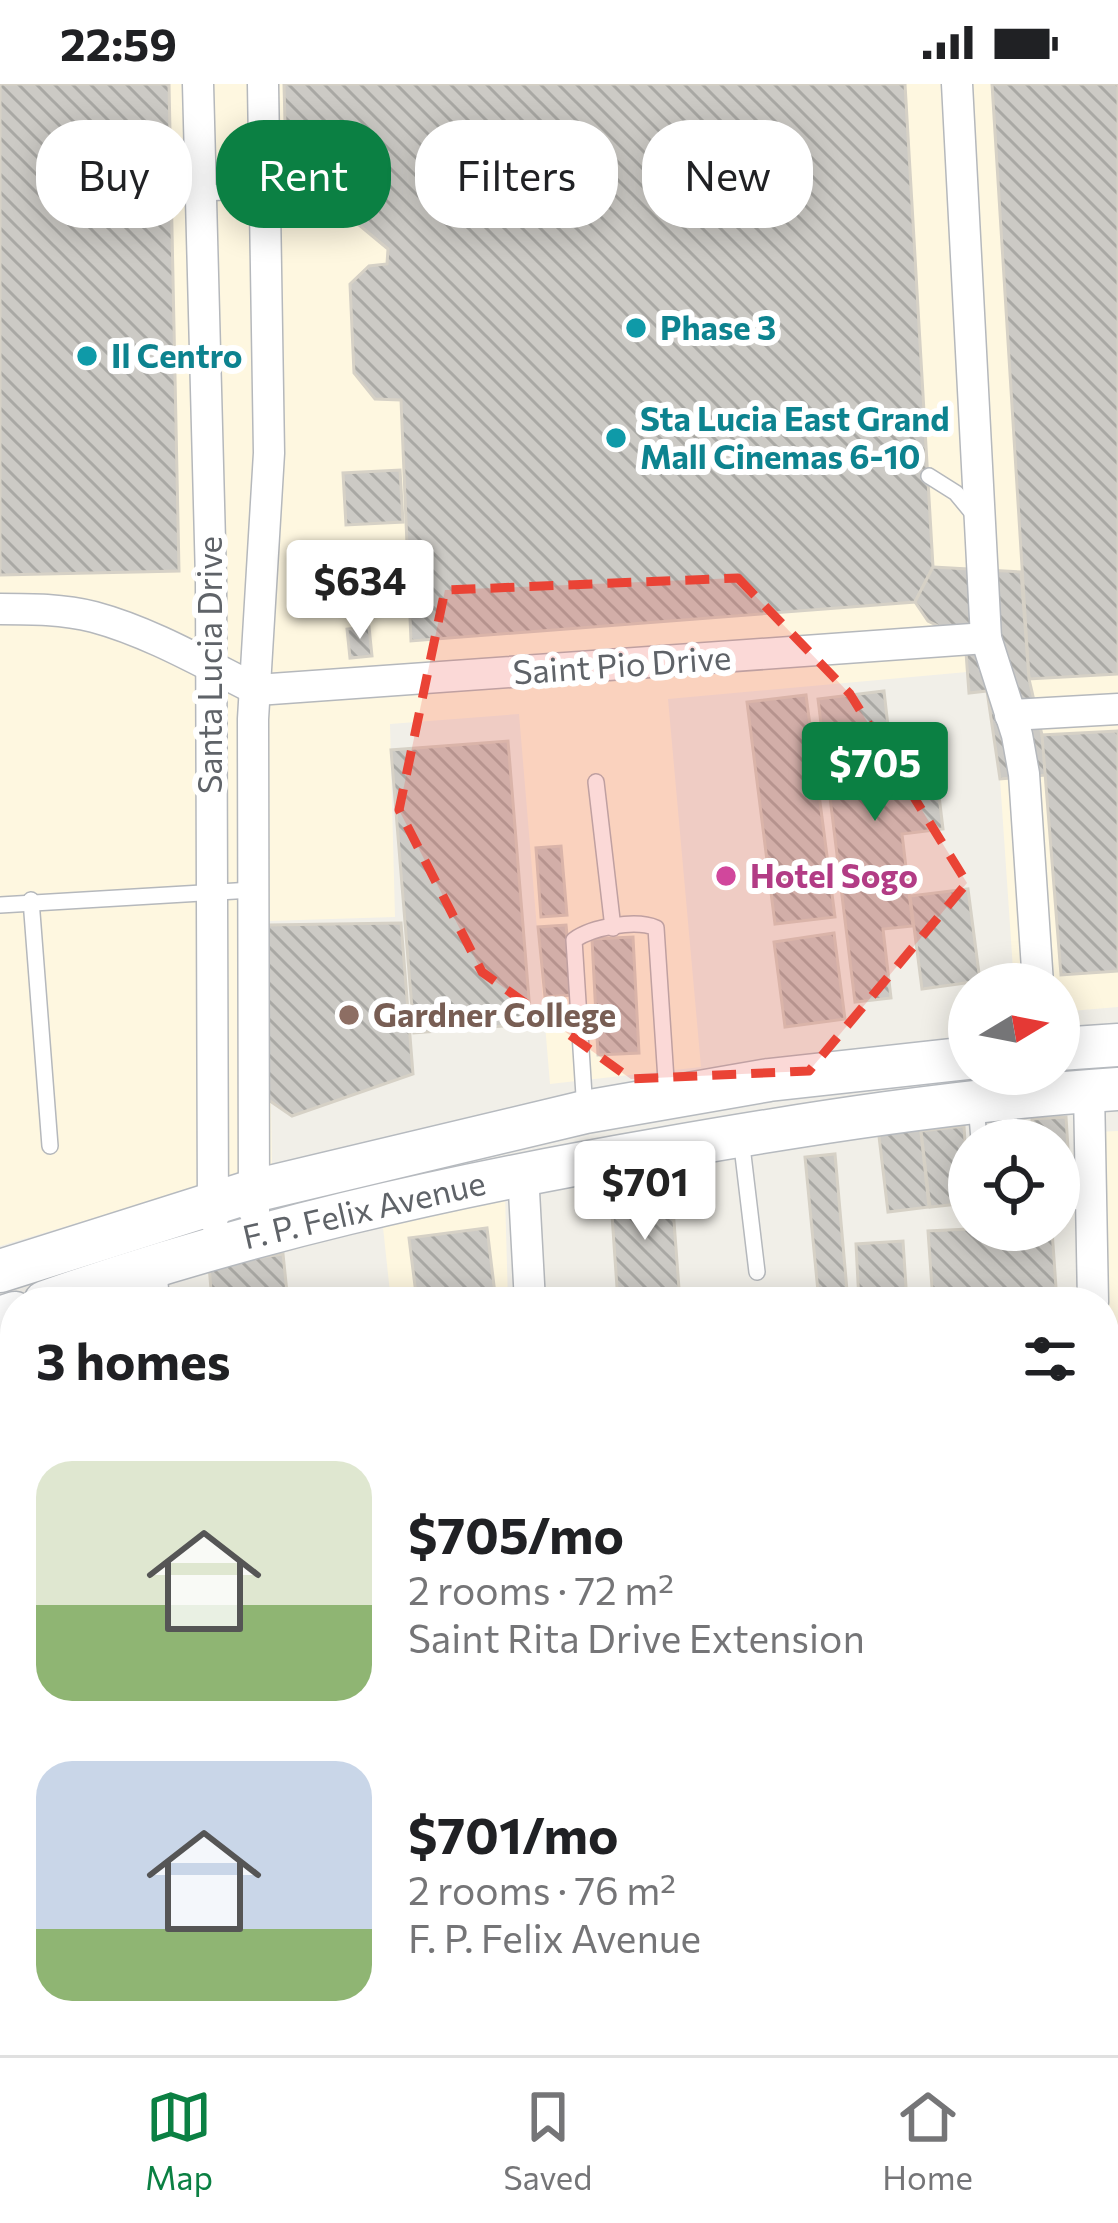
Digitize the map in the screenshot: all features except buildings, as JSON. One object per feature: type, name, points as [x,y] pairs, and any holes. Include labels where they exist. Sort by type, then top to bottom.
[{"type":"main road","points":[[1080,1048],[1118,1045]]},
{"type":"main road","name":"F. P. Felix Avenue","points":[[0,1270],[233,1197],[585,1112],[770,1080],[948,1060]]},
{"type":"main road","points":[[759,1132],[770,1080]]},
{"type":"main road","name":"F. P. Felix Avenue","points":[[981,1119],[1104,1090]]},
{"type":"main road","name":"F. P. Felix Avenue","points":[[152,1284],[234,1240],[523,1173],[759,1132],[948,1122]]},
{"type":"street","name":"Santa Lucia Drive","points":[[199,84],[211,892],[234,1240]]},
{"type":"street","name":"Santa Lucia Drive","points":[[263,84],[264,120]]},
{"type":"street","points":[[957,84],[986,638],[1024,774],[1037,963]]},
{"type":"street","name":"Santa Lucia Drive","points":[[233,1197],[252,890],[253,718],[269,453],[266,228]]},
{"type":"street","points":[[0,609],[42,609],[92,617],[256,690]]},
{"type":"street","name":"Saint Pio Drive","points":[[256,690],[986,638]]},
{"type":"street","points":[[1010,715],[1118,709]]},
{"type":"street","points":[[1093,1287],[1091,1201],[1104,1090]]},
{"type":"street","points":[[523,1173],[529,1287]]},
{"type":"lane","points":[[203,193],[216,192]]},
{"type":"lane","points":[[929,476],[956,493],[980,523]]},
{"type":"lane","points":[[596,782],[614,928]]},
{"type":"lane","points":[[0,904],[252,890]]},
{"type":"lane","points":[[31,900],[50,1146]]},
{"type":"lane","points":[[585,1112],[574,940],[580,934],[643,923],[656,928],[667,1098]]},
{"type":"lane","points":[[757,1272],[759,1132]]},
{"type":"lane","points":[[1080,1202],[1091,1201]]},
{"type":"highlighted area","points":[[738,578],[850,694],[967,883],[809,1071],[631,1079],[482,972],[399,810],[445,590]]},
{"type":"shaded area","points":[[0,84],[1118,84],[1118,1007],[1080,1010],[1080,963],[1013,963],[1000,779],[987,692],[969,693],[967,672],[668,699],[701,1067],[550,1084],[519,714],[390,724],[395,917],[268,921],[272,1165],[0,1246]]},
{"type":"shaded area","points":[[1118,1131],[1118,1287],[1103,1287],[1094,1132]]},
{"type":"shaded area","points":[[505,1194],[508,1287],[389,1287],[382,1218]]},
{"type":"place","name":"Phase 3","points":[[636,328]]},
{"type":"place","name":"Il Centro","points":[[87,356]]},
{"type":"place","name":"Sta Lucia East Grand Mall Cinemas 6-10","points":[[616,438]]},
{"type":"place","name":"Hotel Sogo","points":[[726,876]]},
{"type":"place","name":"Gardner College","points":[[349,1015]]}]
